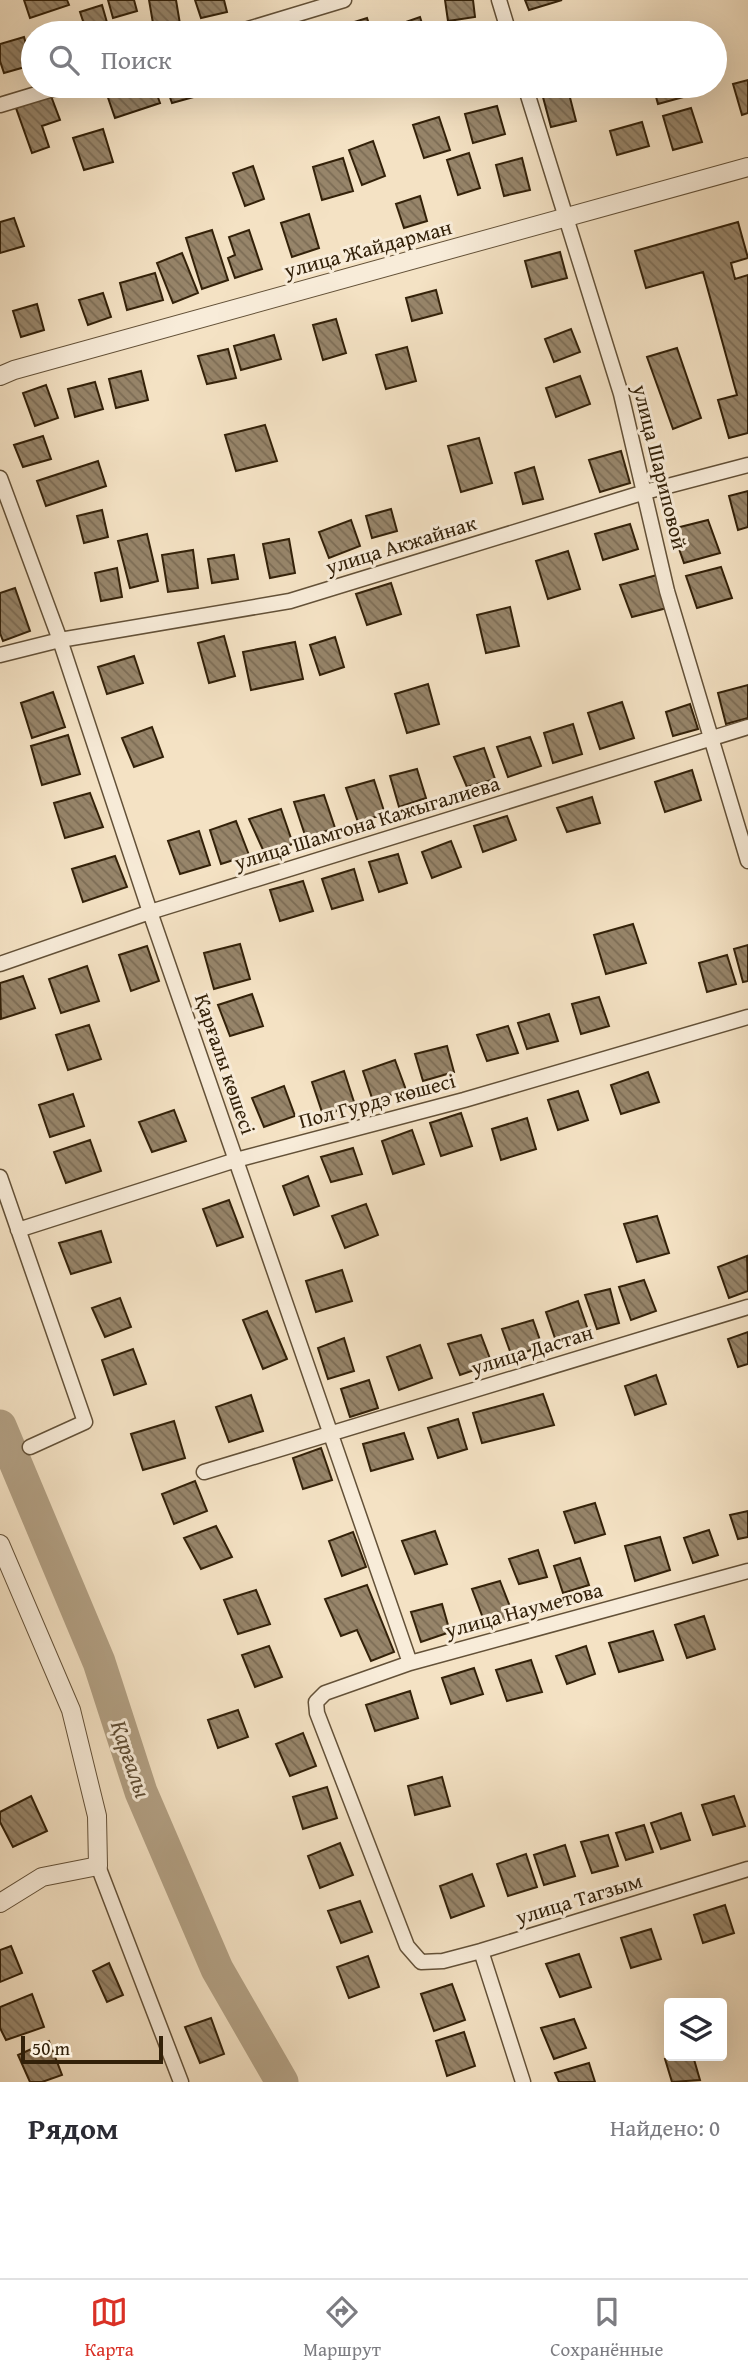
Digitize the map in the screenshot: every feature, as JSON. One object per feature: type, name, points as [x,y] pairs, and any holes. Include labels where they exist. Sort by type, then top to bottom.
[{"type":"street","points":[[275,21],[344,0]]},
{"type":"street","points":[[499,0],[505,21]]},
{"type":"street","points":[[0,105],[23,98]]},
{"type":"street","name":"улица Шариповой","points":[[529,98],[621,394],[667,591],[748,861]]},
{"type":"street","name":"улица Жайдарман","points":[[0,376],[748,167]]},
{"type":"street","name":"улица Акжайнак","points":[[0,655],[60,640],[290,601],[645,492],[748,465]]},
{"type":"street","name":"Қарғалы көшесі","points":[[0,478],[60,640],[150,912],[410,1663]]},
{"type":"street","name":"улица Шамгона Кажыгалиева","points":[[0,964],[150,912],[748,727]]},
{"type":"street","name":"Пол Гурдэ көшесі","points":[[18,1230],[236,1160],[464,1100],[748,1017]]},
{"type":"street","points":[[0,1177],[85,1422],[30,1447]]},
{"type":"street","name":"улица Дастан","points":[[204,1472],[748,1307]]},
{"type":"street","points":[[0,1544],[71,1710],[97,1816],[98,1866],[181,2082]]},
{"type":"street","name":"улица Науметова","points":[[421,1962],[407,1946],[317,1713],[316,1702],[324,1693],[410,1663],[748,1571]]},
{"type":"street","points":[[0,1903],[42,1877],[98,1866]]},
{"type":"street","name":"улица Тагзым","points":[[421,1962],[443,1961],[481,1951],[748,1869]]},
{"type":"street","points":[[481,1951],[523,2082]]},
{"type":"building","points":[[24,0],[67,0],[69,5],[30,18]]},
{"type":"building","points":[[108,0],[134,0],[137,11],[113,18]]},
{"type":"building","points":[[149,0],[176,0],[180,21],[153,21]]},
{"type":"building","points":[[195,0],[224,0],[227,12],[201,18]]},
{"type":"building","points":[[445,0],[473,0],[475,17],[448,21]]},
{"type":"building","points":[[525,0],[562,0],[529,10]]},
{"type":"building","points":[[102,5],[107,21],[83,21],[80,12]]},
{"type":"building","points":[[21,38],[21,68],[4,73],[0,61],[0,44]]},
{"type":"building","points":[[748,80],[748,113],[742,115],[733,84]]},
{"type":"building","points":[[52,98],[60,120],[42,126],[49,147],[32,153],[16,108]]},
{"type":"building","points":[[108,98],[158,98],[160,103],[115,118]]},
{"type":"building","points":[[170,98],[190,98],[172,103]]},
{"type":"building","points":[[543,98],[570,98],[576,121],[551,127]]},
{"type":"building","points":[[656,98],[680,98],[658,104]]},
{"type":"building","points":[[497,106],[505,134],[473,143],[465,114]]},
{"type":"building","points":[[691,108],[702,142],[673,150],[663,116]]},
{"type":"building","points":[[439,117],[450,150],[424,158],[413,125]]},
{"type":"building","points":[[642,122],[649,146],[617,155],[610,131]]},
{"type":"building","points":[[103,129],[113,162],[84,170],[73,138]]},
{"type":"building","points":[[373,141],[385,176],[362,185],[349,150]]},
{"type":"building","points":[[469,153],[480,188],[458,195],[447,160]]},
{"type":"building","points":[[343,158],[353,191],[322,200],[313,167]]},
{"type":"building","points":[[522,158],[530,190],[504,196],[496,165]]},
{"type":"building","points":[[253,166],[264,199],[245,206],[233,173]]},
{"type":"building","points":[[420,196],[427,221],[404,228],[396,204]]},
{"type":"building","points":[[309,214],[319,248],[292,257],[281,223]]},
{"type":"building","points":[[14,218],[24,246],[0,253],[0,222]]},
{"type":"building","points":[[738,222],[748,258],[731,263],[735,279],[748,275],[748,433],[729,438],[718,400],[737,395],[703,272],[646,288],[635,251]]},
{"type":"building","points":[[212,230],[228,280],[202,289],[186,238]]},
{"type":"building","points":[[249,230],[262,269],[235,278],[228,258],[235,255],[229,237]]},
{"type":"building","points":[[560,252],[567,278],[532,287],[525,261]]},
{"type":"building","points":[[182,253],[198,293],[173,303],[157,263]]},
{"type":"building","points":[[155,273],[163,300],[127,310],[120,283]]},
{"type":"building","points":[[436,290],[442,313],[412,321],[406,298]]},
{"type":"building","points":[[103,293],[111,317],[88,325],[79,300]]},
{"type":"building","points":[[37,304],[44,330],[21,337],[13,311]]},
{"type":"building","points":[[336,319],[346,353],[323,360],[313,325]]},
{"type":"building","points":[[571,329],[580,352],[554,362],[545,339]]},
{"type":"building","points":[[274,335],[281,359],[241,370],[234,346]]},
{"type":"building","points":[[407,347],[416,381],[386,389],[376,355]]},
{"type":"building","points":[[677,348],[701,418],[673,429],[647,357]]},
{"type":"building","points":[[228,349],[236,378],[207,384],[198,356]]},
{"type":"building","points":[[141,371],[148,400],[116,408],[109,379]]},
{"type":"building","points":[[580,376],[590,404],[556,417],[546,388]]},
{"type":"building","points":[[95,382],[103,409],[75,417],[68,389]]},
{"type":"building","points":[[46,385],[58,418],[35,426],[23,393]]},
{"type":"building","points":[[265,425],[277,461],[236,471],[225,435]]},
{"type":"building","points":[[43,436],[51,459],[23,467],[14,445]]},
{"type":"building","points":[[479,438],[492,483],[461,492],[448,446]]},
{"type":"building","points":[[621,451],[630,483],[600,492],[589,460]]},
{"type":"building","points":[[98,461],[106,486],[46,506],[37,481]]},
{"type":"building","points":[[534,467],[543,499],[523,504],[515,473]]},
{"type":"building","points":[[748,491],[748,527],[738,530],[729,496]]},
{"type":"building","points":[[391,509],[397,531],[372,538],[366,516]]},
{"type":"building","points":[[102,510],[108,537],[84,543],[77,516]]},
{"type":"building","points":[[351,520],[360,546],[329,558],[319,532]]},
{"type":"building","points":[[708,520],[720,553],[684,563],[672,529]]},
{"type":"building","points":[[630,524],[638,549],[603,560],[595,534]]},
{"type":"building","points":[[147,534],[158,581],[130,588],[118,541]]},
{"type":"building","points":[[289,539],[295,573],[270,578],[263,544]]},
{"type":"building","points":[[193,550],[198,588],[168,592],[162,555]]},
{"type":"building","points":[[568,551],[580,589],[548,599],[536,561]]},
{"type":"building","points":[[234,555],[238,579],[212,583],[208,559]]},
{"type":"building","points":[[721,567],[732,598],[697,608],[686,576]]},
{"type":"building","points":[[117,568],[122,597],[101,601],[95,573]]},
{"type":"building","points":[[657,575],[667,608],[632,617],[620,585]]},
{"type":"building","points":[[391,583],[401,614],[367,625],[356,594]]},
{"type":"building","points":[[15,588],[30,631],[3,641],[0,633],[0,593]]},
{"type":"building","points":[[510,607],[519,646],[486,653],[477,615]]},
{"type":"building","points":[[224,636],[235,676],[209,683],[198,643]]},
{"type":"building","points":[[335,637],[344,667],[320,675],[310,645]]},
{"type":"building","points":[[295,642],[303,679],[251,690],[243,652]]},
{"type":"building","points":[[134,656],[143,683],[107,694],[98,667]]},
{"type":"building","points":[[428,684],[439,724],[407,733],[395,694]]},
{"type":"building","points":[[748,685],[748,718],[726,724],[718,693]]},
{"type":"building","points":[[53,692],[65,727],[32,738],[21,703]]},
{"type":"building","points":[[622,702],[634,738],[600,749],[588,713]]},
{"type":"building","points":[[690,704],[698,729],[673,736],[666,712]]},
{"type":"building","points":[[573,724],[582,754],[553,763],[544,733]]},
{"type":"building","points":[[152,727],[163,757],[134,767],[122,738]]},
{"type":"building","points":[[68,735],[80,774],[42,785],[31,746]]},
{"type":"building","points":[[530,737],[541,766],[508,777],[497,747]]},
{"type":"building","points":[[484,748],[495,779],[467,787],[454,757]]},
{"type":"building","points":[[417,769],[426,798],[399,807],[390,776]]},
{"type":"building","points":[[692,770],[701,800],[665,812],[655,782]]},
{"type":"building","points":[[374,780],[385,814],[358,822],[346,788]]},
{"type":"building","points":[[90,793],[103,827],[65,838],[54,803]]},
{"type":"building","points":[[324,795],[335,828],[306,838],[294,802]]},
{"type":"building","points":[[592,797],[600,823],[567,832],[557,808]]},
{"type":"building","points":[[281,809],[293,844],[264,852],[249,819]]},
{"type":"building","points":[[507,816],[516,840],[483,852],[474,826]]},
{"type":"building","points":[[236,821],[249,855],[221,864],[210,830]]},
{"type":"building","points":[[199,831],[210,865],[180,874],[168,841]]},
{"type":"building","points":[[451,841],[461,867],[432,878],[422,852]]},
{"type":"building","points":[[398,854],[407,883],[379,892],[369,862]]},
{"type":"building","points":[[115,856],[127,887],[83,902],[72,869]]},
{"type":"building","points":[[354,869],[363,900],[332,909],[322,879]]},
{"type":"building","points":[[303,881],[313,911],[280,921],[270,890]]},
{"type":"building","points":[[633,924],[646,963],[606,974],[594,935]]},
{"type":"building","points":[[240,944],[250,979],[214,989],[204,953]]},
{"type":"building","points":[[748,945],[748,981],[743,982],[734,949]]},
{"type":"building","points":[[147,946],[159,981],[131,991],[119,955]]},
{"type":"building","points":[[727,955],[736,984],[707,992],[699,963]]},
{"type":"building","points":[[87,966],[99,1001],[61,1013],[49,979]]},
{"type":"building","points":[[23,976],[35,1008],[1,1019],[0,983]]},
{"type":"building","points":[[252,994],[263,1026],[230,1036],[218,1005]]},
{"type":"building","points":[[599,997],[609,1026],[581,1034],[572,1004]]},
{"type":"building","points":[[549,1014],[558,1041],[527,1049],[518,1023]]},
{"type":"building","points":[[89,1025],[101,1059],[68,1070],[56,1035]]},
{"type":"building","points":[[508,1026],[518,1053],[487,1061],[477,1035]]},
{"type":"building","points":[[447,1046],[454,1072],[423,1081],[415,1054]]},
{"type":"building","points":[[395,1060],[406,1090],[373,1101],[363,1071]]},
{"type":"building","points":[[344,1071],[355,1105],[323,1115],[312,1082]]},
{"type":"building","points":[[648,1072],[659,1102],[621,1114],[611,1085]]},
{"type":"building","points":[[284,1086],[295,1116],[264,1127],[252,1098]]},
{"type":"building","points":[[578,1091],[588,1120],[558,1130],[548,1100]]},
{"type":"building","points":[[73,1094],[84,1126],[50,1137],[39,1105]]},
{"type":"building","points":[[174,1110],[186,1141],[152,1152],[139,1122]]},
{"type":"building","points":[[461,1113],[472,1146],[441,1156],[430,1123]]},
{"type":"building","points":[[527,1118],[536,1149],[501,1160],[492,1129]]},
{"type":"building","points":[[412,1130],[424,1164],[393,1174],[382,1141]]},
{"type":"building","points":[[90,1140],[101,1171],[66,1183],[54,1152]]},
{"type":"building","points":[[353,1148],[362,1174],[331,1182],[321,1157]]},
{"type":"building","points":[[308,1176],[319,1206],[294,1215],[283,1186]]},
{"type":"building","points":[[229,1200],[243,1237],[217,1246],[203,1209]]},
{"type":"building","points":[[366,1204],[378,1235],[345,1248],[332,1216]]},
{"type":"building","points":[[657,1216],[669,1253],[637,1262],[624,1224]]},
{"type":"building","points":[[101,1231],[111,1262],[71,1274],[59,1243]]},
{"type":"building","points":[[747,1256],[748,1291],[729,1298],[718,1267]]},
{"type":"building","points":[[342,1270],[352,1301],[316,1312],[306,1281]]},
{"type":"building","points":[[644,1280],[656,1311],[631,1320],[619,1287]]},
{"type":"building","points":[[610,1289],[619,1323],[597,1329],[585,1295]]},
{"type":"building","points":[[120,1298],[131,1327],[105,1337],[92,1308]]},
{"type":"building","points":[[578,1301],[589,1333],[557,1344],[546,1312]]},
{"type":"building","points":[[267,1311],[287,1359],[263,1369],[243,1320]]},
{"type":"building","points":[[533,1320],[542,1346],[512,1357],[502,1329]]},
{"type":"building","points":[[748,1332],[748,1364],[738,1367],[728,1339]]},
{"type":"building","points":[[481,1335],[492,1364],[460,1375],[448,1344]]},
{"type":"building","points":[[344,1338],[354,1371],[328,1379],[318,1348]]},
{"type":"building","points":[[420,1345],[432,1378],[399,1390],[387,1357]]},
{"type":"building","points":[[133,1349],[146,1384],[114,1395],[102,1360]]},
{"type":"building","points":[[656,1375],[666,1404],[635,1415],[625,1386]]},
{"type":"building","points":[[369,1380],[378,1408],[350,1417],[341,1389]]},
{"type":"building","points":[[543,1394],[554,1425],[482,1443],[473,1413]]},
{"type":"building","points":[[251,1395],[263,1431],[229,1442],[216,1407]]},
{"type":"building","points":[[458,1419],[467,1449],[438,1458],[428,1428]]},
{"type":"building","points":[[174,1421],[185,1458],[143,1470],[131,1434]]},
{"type":"building","points":[[404,1433],[413,1459],[371,1471],[363,1444]]},
{"type":"building","points":[[321,1448],[332,1480],[303,1489],[293,1458]]},
{"type":"building","points":[[195,1481],[207,1511],[174,1524],[162,1494]]},
{"type":"building","points":[[595,1503],[605,1534],[575,1543],[564,1512]]},
{"type":"building","points":[[748,1511],[748,1537],[738,1539],[730,1515]]},
{"type":"building","points":[[216,1526],[232,1557],[201,1569],[184,1538]]},
{"type":"building","points":[[709,1530],[718,1555],[693,1563],[684,1538]]},
{"type":"building","points":[[435,1531],[447,1564],[415,1574],[402,1541]]},
{"type":"building","points":[[353,1532],[366,1567],[342,1576],[329,1541]]},
{"type":"building","points":[[660,1537],[670,1570],[635,1581],[625,1546]]},
{"type":"building","points":[[538,1550],[547,1577],[519,1584],[509,1559]]},
{"type":"building","points":[[580,1558],[589,1585],[563,1593],[554,1566]]},
{"type":"building","points":[[500,1581],[514,1617],[486,1626],[472,1589]]},
{"type":"building","points":[[367,1585],[394,1652],[371,1661],[357,1630],[341,1636],[325,1599]]},
{"type":"building","points":[[256,1590],[270,1624],[238,1634],[224,1600]]},
{"type":"building","points":[[442,1604],[450,1632],[421,1642],[411,1612]]},
{"type":"building","points":[[704,1616],[715,1649],[687,1658],[675,1625]]},
{"type":"building","points":[[653,1631],[663,1660],[619,1672],[609,1643]]},
{"type":"building","points":[[269,1646],[282,1677],[255,1687],[242,1655]]},
{"type":"building","points":[[586,1646],[595,1674],[567,1684],[556,1656]]},
{"type":"building","points":[[531,1660],[542,1692],[507,1701],[496,1670]]},
{"type":"building","points":[[474,1668],[483,1694],[451,1704],[442,1678]]},
{"type":"building","points":[[410,1691],[418,1718],[375,1731],[366,1705]]},
{"type":"building","points":[[238,1710],[248,1737],[218,1748],[208,1720]]},
{"type":"building","points":[[303,1733],[316,1766],[290,1776],[276,1744]]},
{"type":"building","points":[[442,1777],[450,1806],[415,1815],[408,1786]]},
{"type":"building","points":[[327,1787],[337,1818],[303,1829],[293,1797]]},
{"type":"building","points":[[31,1796],[47,1831],[13,1847],[0,1822],[0,1812]]},
{"type":"building","points":[[734,1796],[745,1826],[713,1835],[702,1805]]},
{"type":"building","points":[[681,1813],[690,1840],[661,1849],[651,1823]]},
{"type":"building","points":[[644,1825],[653,1852],[626,1860],[616,1833]]},
{"type":"building","points":[[608,1835],[618,1866],[592,1873],[581,1842]]},
{"type":"building","points":[[340,1843],[353,1875],[320,1888],[308,1856]]},
{"type":"building","points":[[565,1845],[575,1876],[544,1885],[534,1855]]},
{"type":"building","points":[[526,1854],[537,1887],[508,1896],[497,1864]]},
{"type":"building","points":[[472,1874],[484,1906],[451,1918],[440,1886]]},
{"type":"building","points":[[360,1901],[372,1932],[341,1943],[328,1911]]},
{"type":"building","points":[[725,1905],[734,1933],[703,1943],[694,1915]]},
{"type":"building","points":[[651,1929],[661,1959],[631,1968],[621,1938]]},
{"type":"building","points":[[11,1946],[22,1973],[0,1982],[0,1950]]},
{"type":"building","points":[[579,1954],[591,1987],[560,1997],[546,1964]]},
{"type":"building","points":[[368,1956],[379,1987],[349,1998],[337,1967]]},
{"type":"building","points":[[109,1963],[123,1995],[107,2002],[93,1971]]},
{"type":"building","points":[[452,1984],[465,2020],[434,2031],[421,1994]]},
{"type":"building","points":[[32,1994],[44,2027],[6,2040],[0,2028],[0,2007]]},
{"type":"building","points":[[211,2018],[224,2054],[200,2063],[185,2027]]},
{"type":"building","points":[[574,2019],[586,2048],[554,2059],[541,2028]]},
{"type":"building","points":[[464,2032],[475,2066],[447,2076],[436,2041]]},
{"type":"building","points":[[49,2041],[62,2075],[42,2082],[30,2082],[18,2055]]},
{"type":"building","points":[[666,2061],[694,2061],[700,2080],[672,2082]]},
{"type":"building","points":[[589,2063],[595,2082],[559,2082],[555,2073]]},
{"type":"waterway","name":"Қарғалы","points":[[0,1426],[99,1662],[141,1792],[217,1969],[282,2082]]}]
